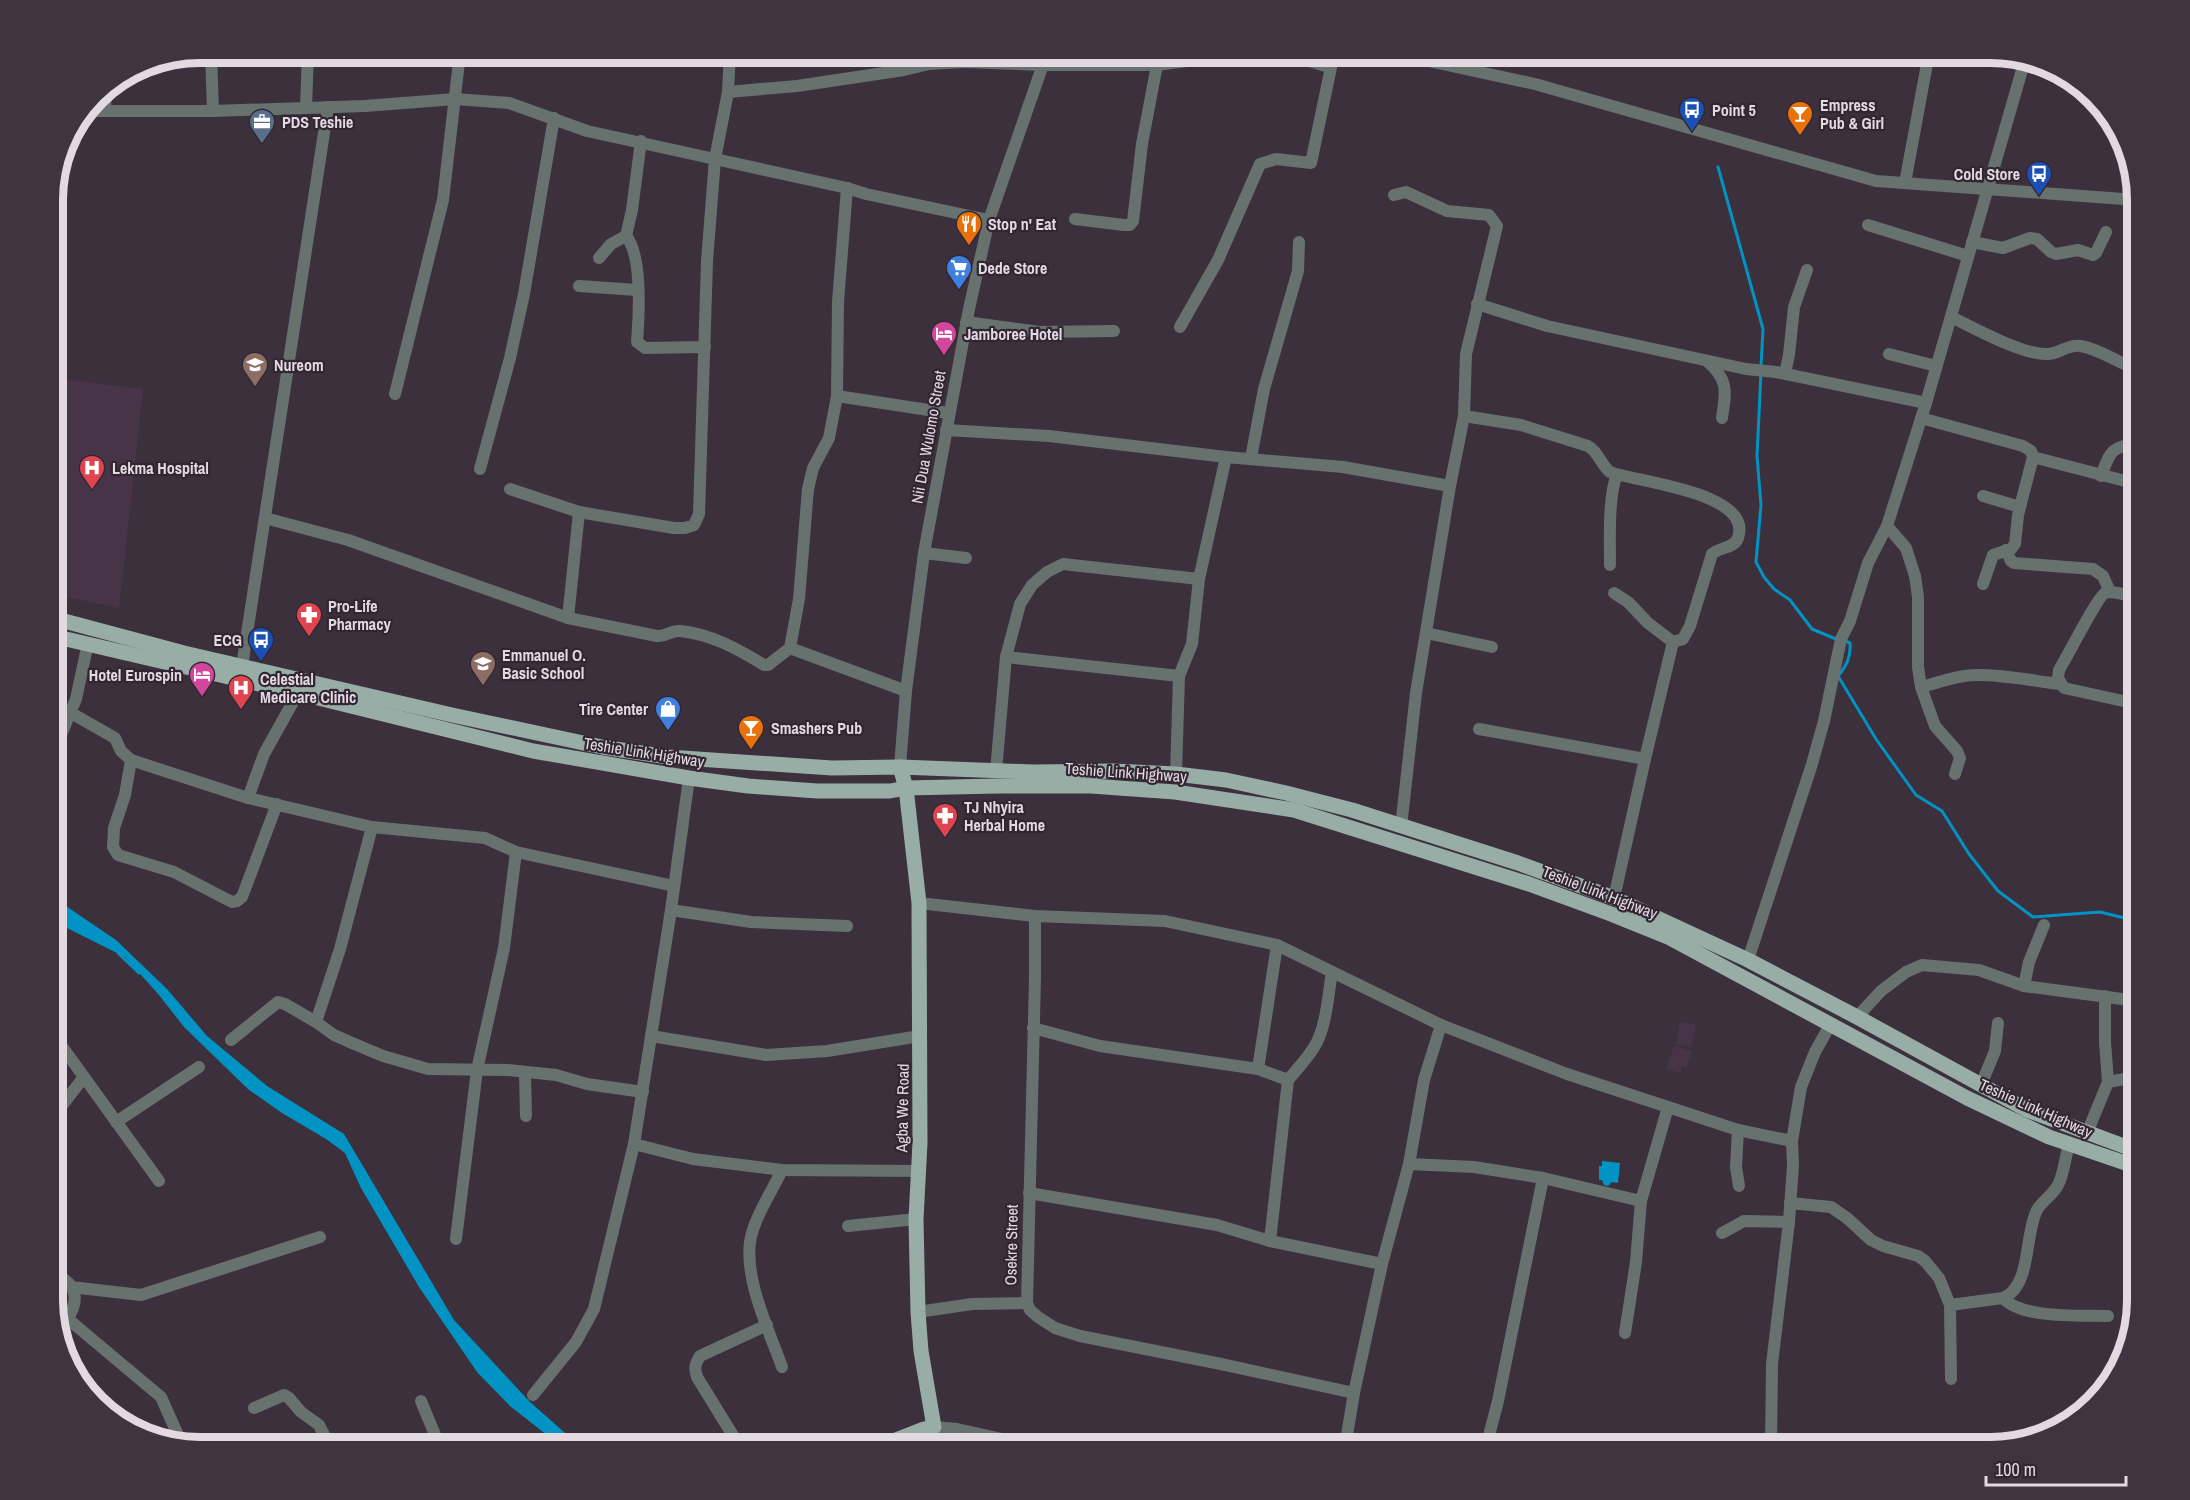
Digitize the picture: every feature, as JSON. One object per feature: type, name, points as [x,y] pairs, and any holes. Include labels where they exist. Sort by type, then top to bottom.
[{"type":"main road","name":"Teshie Link Highway","points":[[63,621],[242,666],[602,747],[698,760],[832,768],[900,767],[1176,774],[1226,780],[1286,793],[1352,810],[1518,863],[1614,898],[1748,960],[2027,1110],[2127,1147]]},
{"type":"main road","name":"Teshie Link Highway","points":[[63,638],[532,751],[689,778],[748,786],[817,791],[1091,786],[1175,792],[1294,810],[1529,884],[1668,937],[1968,1098],[2069,1145],[2127,1163]]},
{"type":"main road","name":"Agba We Road","points":[[900,767],[906,788],[919,903],[919,1171],[916,1219],[918,1312],[929,1428]]},
{"type":"main road","points":[[906,1437],[929,1428]]},
{"type":"street","points":[[211,63],[213,111]]},
{"type":"street","points":[[306,107],[308,63]]},
{"type":"street","points":[[395,394],[443,200],[459,63]]},
{"type":"street","points":[[510,489],[579,512],[674,528],[694,525],[699,514],[706,261],[715,159],[728,92],[729,63]]},
{"type":"street","points":[[728,92],[797,87],[929,64],[947,63]]},
{"type":"street","points":[[991,63],[1042,65],[1176,63]]},
{"type":"street","points":[[1317,63],[1329,67]]},
{"type":"street","points":[[1180,327],[1218,260],[1260,164],[1276,159],[1311,163],[1330,63]]},
{"type":"street","points":[[1444,63],[1501,75],[1652,116],[1876,181],[2127,199]]},
{"type":"street","points":[[1905,183],[1927,63]]},
{"type":"street","points":[[1076,219],[1124,225],[1130,225],[1133,221],[1142,144],[1157,64]]},
{"type":"street","name":"Nii Dua Wulomo Street","points":[[900,767],[906,691],[924,553],[966,322],[989,220],[1042,65]]},
{"type":"street","points":[[1748,960],[1812,764],[1824,721],[1841,639],[1850,621],[1869,563],[1887,526],[1926,403],[2023,67]]},
{"type":"street","points":[[96,111],[213,111],[455,99],[509,103],[588,131],[989,220]]},
{"type":"street","points":[[105,102],[105,111]]},
{"type":"street","points":[[242,666],[328,107]]},
{"type":"street","points":[[480,469],[524,294],[554,118]]},
{"type":"street","points":[[598,258],[611,244],[626,236],[632,210],[641,141]]},
{"type":"street","points":[[265,518],[348,540],[568,618],[664,637],[677,631],[688,632],[725,643],[764,665],[768,665],[790,648],[799,599],[808,489],[813,468],[829,438],[837,396],[838,302],[847,188]]},
{"type":"street","points":[[1394,195],[1407,192],[1441,209],[1489,215],[1497,225],[1477,304],[1466,361],[1464,416],[1450,486],[1416,693],[1401,827]]},
{"type":"street","points":[[1868,225],[1968,256]]},
{"type":"street","points":[[1972,242],[2003,248],[2030,238],[2037,239],[2056,254],[2078,250],[2093,255],[2106,232]]},
{"type":"street","points":[[626,236],[636,256],[639,312],[637,342],[639,345],[645,348],[705,347]]},
{"type":"street","points":[[1251,458],[1264,389],[1298,271],[1299,242]]},
{"type":"street","points":[[1780,372],[1789,355],[1794,307],[1808,270]]},
{"type":"street","points":[[579,286],[638,290]]},
{"type":"street","points":[[1477,304],[1547,326],[1746,369],[1780,372],[1926,403]]},
{"type":"street","points":[[1951,317],[2014,346],[2046,354],[2067,347],[2079,346],[2095,349],[2127,364]]},
{"type":"street","points":[[966,322],[1040,332],[1114,331]]},
{"type":"street","points":[[1889,354],[1936,366]]},
{"type":"street","points":[[1707,361],[1719,371],[1724,381],[1726,392],[1722,418]]},
{"type":"street","points":[[837,396],[948,414]]},
{"type":"street","points":[[1464,416],[1521,425],[1588,446],[1598,453],[1604,467],[1617,475],[1690,490],[1736,516],[1738,539],[1734,544],[1712,554],[1690,626],[1683,639],[1673,642]]},
{"type":"street","points":[[1921,418],[2024,446],[2031,451],[2034,457],[2020,507],[2015,544],[2011,549],[1993,555],[1983,584]]},
{"type":"street","points":[[946,430],[1049,435],[1343,467],[1450,486]]},
{"type":"street","points":[[2101,476],[2109,454],[2127,445]]},
{"type":"street","points":[[1176,774],[1179,676],[1192,644],[1199,579],[1226,456]]},
{"type":"street","points":[[2034,457],[2127,482]]},
{"type":"street","points":[[1610,565],[1610,531],[1614,483],[1617,475]]},
{"type":"street","points":[[1983,496],[2020,507]]},
{"type":"street","points":[[568,618],[579,512]]},
{"type":"street","points":[[1887,526],[1906,548],[1915,576],[1919,604],[1918,667],[1921,687],[1935,726],[1957,751],[1960,758],[1955,774]]},
{"type":"street","points":[[2006,550],[2014,563],[2093,569],[2103,576],[2110,592]]},
{"type":"street","points":[[924,553],[966,558]]},
{"type":"street","points":[[996,771],[1006,657],[1020,604],[1032,585],[1047,572],[1063,564],[1199,579]]},
{"type":"street","points":[[1614,593],[1628,602],[1648,623],[1673,642]]},
{"type":"street","points":[[2127,595],[2103,593],[2097,600],[2058,678],[2064,688],[2127,702]]},
{"type":"street","points":[[1426,633],[1492,647]]},
{"type":"street","points":[[1614,898],[1644,759],[1673,642]]},
{"type":"street","points":[[63,726],[76,699],[88,643]]},
{"type":"street","points":[[790,648],[906,691]]},
{"type":"street","points":[[1006,657],[1179,676]]},
{"type":"street","points":[[1921,687],[1942,683],[1950,678],[1977,675],[2060,684]]},
{"type":"street","points":[[248,798],[264,754],[298,693]]},
{"type":"street","points":[[71,712],[115,738],[121,751],[131,760],[248,798],[372,827],[485,838],[516,852],[674,886]]},
{"type":"street","points":[[1479,729],[1644,759]]},
{"type":"street","points":[[131,760],[125,795],[114,828],[112,847],[118,855],[174,872],[232,902],[242,897],[277,804]]},
{"type":"street","points":[[534,1395],[576,1342],[594,1309],[634,1144],[671,910],[689,778]]},
{"type":"street","points":[[316,1022],[340,949],[372,827]]},
{"type":"street","points":[[456,1239],[477,1070],[504,948],[516,852]]},
{"type":"street","points":[[919,903],[1035,916],[1165,921],[1277,945],[1441,1024],[1567,1074],[1738,1130],[1792,1141]]},
{"type":"street","points":[[671,910],[751,922],[848,926]]},
{"type":"street","name":"Osekre Street","points":[[1035,916],[1027,1303],[1030,1310],[1055,1328],[1080,1336],[1354,1393]]},
{"type":"street","points":[[2024,986],[2029,962],[2044,926]]},
{"type":"street","points":[[1258,1069],[1277,945]]},
{"type":"street","points":[[1857,1017],[1881,991],[1906,972],[1922,964],[1978,970],[2024,986],[2127,999]]},
{"type":"street","points":[[1270,1241],[1288,1080],[1317,1041],[1325,1013],[1332,972]]},
{"type":"street","points":[[2087,1133],[2108,1082],[2105,996]]},
{"type":"street","points":[[231,1040],[278,1002],[352,1044],[428,1070],[477,1070],[556,1075],[587,1084],[643,1092]]},
{"type":"street","points":[[1981,1085],[1995,1051],[1998,1023]]},
{"type":"street","points":[[1347,1437],[1382,1264],[1409,1164],[1424,1080],[1441,1024]]},
{"type":"street","points":[[1771,1437],[1772,1364],[1789,1222],[1792,1141],[1801,1087],[1815,1052],[1830,1025]]},
{"type":"street","points":[[1033,1028],[1100,1046],[1258,1069],[1288,1080]]},
{"type":"street","points":[[651,1036],[766,1055],[827,1051],[920,1036]]},
{"type":"street","points":[[63,1048],[159,1181]]},
{"type":"street","points":[[116,1122],[199,1067]]},
{"type":"street","points":[[525,1072],[525,1116]]},
{"type":"street","points":[[63,1104],[84,1077]]},
{"type":"street","points":[[2108,1082],[2127,1079]]},
{"type":"street","points":[[1625,1333],[1636,1262],[1641,1202],[1668,1107]]},
{"type":"street","points":[[1738,1130],[1736,1167],[1738,1186]]},
{"type":"street","points":[[634,1144],[693,1159],[782,1170],[919,1171]]},
{"type":"street","points":[[1950,1305],[2003,1298],[2015,1289],[2024,1269],[2037,1211],[2058,1185],[2069,1145]]},
{"type":"street","points":[[1409,1164],[1474,1167],[1543,1178],[1641,1202]]},
{"type":"street","points":[[782,1170],[750,1242],[751,1275],[782,1367]]},
{"type":"street","points":[[1489,1437],[1543,1178]]},
{"type":"street","points":[[1029,1193],[1217,1225],[1270,1241],[1382,1264]]},
{"type":"street","points":[[1790,1203],[1831,1207],[1871,1240],[1883,1246],[1918,1256],[1925,1261],[1939,1278],[1950,1305],[1951,1379]]},
{"type":"street","points":[[848,1226],[916,1219]]},
{"type":"street","points":[[1722,1233],[1744,1221],[1789,1222]]},
{"type":"street","points":[[63,1280],[71,1287],[141,1295],[320,1237]]},
{"type":"street","points":[[65,1322],[75,1306],[71,1287]]},
{"type":"street","points":[[2003,1298],[2015,1308],[2034,1312],[2108,1316]]},
{"type":"street","points":[[918,1312],[972,1304],[1027,1303]]},
{"type":"street","points":[[68,1319],[161,1397],[178,1435]]},
{"type":"street","points":[[733,1437],[696,1377],[695,1363],[699,1356],[767,1325]]},
{"type":"street","points":[[254,1408],[284,1395],[301,1412],[319,1425],[325,1437]]},
{"type":"street","points":[[421,1401],[436,1437]]},
{"type":"street","points":[[928,1437],[929,1428],[957,1429],[991,1437]]},
{"type":"shaded area","name":"Lekma Hospital","points":[[63,379],[143,389],[119,608],[63,596]]},
{"type":"shaded area","points":[[1680,1022],[1696,1024],[1690,1047],[1676,1044]]},
{"type":"shaded area","points":[[1674,1046],[1692,1051],[1687,1067],[1682,1067],[1681,1073],[1666,1069]]},
{"type":"water","points":[[63,904],[116,940],[167,989],[207,1036],[267,1086],[344,1134],[454,1320],[530,1402],[570,1437],[549,1437],[510,1406],[477,1372],[419,1287],[361,1188],[345,1153],[248,1089],[184,1027],[125,957],[63,926]]},
{"type":"water","points":[[1602,1161],[1620,1163],[1618,1183],[1612,1182],[1608,1186],[1599,1180],[1599,1166],[1602,1166]]},
{"type":"waterway","points":[[1718,167],[1763,329],[1761,366]]},
{"type":"waterway","points":[[1761,372],[1757,456],[1761,505],[1756,562],[1774,589],[1790,600],[1812,629],[1836,639]]},
{"type":"waterway","points":[[1843,640],[1850,643],[1850,653],[1838,676],[1876,739],[1916,795],[1942,811],[1969,854],[1998,891],[2033,917],[2100,912],[2127,919]]},
{"type":"waterway","points":[[118,953],[139,973]]},
{"type":"place","name":"Point 5","points":[[1692,133]]},
{"type":"place","name":"Empress Pub & Girl","points":[[1800,137]]},
{"type":"place","name":"PDS Teshie","points":[[262,145]]},
{"type":"place","name":"Cold Store","points":[[2039,197]]},
{"type":"place","name":"Stop n' Eat","points":[[969,247]]},
{"type":"place","name":"Dede Store","points":[[959,291]]},
{"type":"place","name":"Jamboree Hotel","points":[[944,357]]},
{"type":"place","name":"Nureom","points":[[255,388]]},
{"type":"place","name":"Lekma Hospital","points":[[92,491]]},
{"type":"place","name":"Pro-Life Pharmacy","points":[[309,638]]},
{"type":"place","name":"ECG","points":[[261,663]]},
{"type":"place","name":"Emmanuel O. Basic School","points":[[483,687]]},
{"type":"place","name":"Hotel Eurospin","points":[[202,698]]},
{"type":"place","name":"Celestial Medicare Clinic","points":[[241,711]]},
{"type":"place","name":"Tire Center","points":[[668,732]]},
{"type":"place","name":"Smashers Pub","points":[[751,751]]},
{"type":"place","name":"TJ Nhyira Herbal Home","points":[[945,839]]}]
